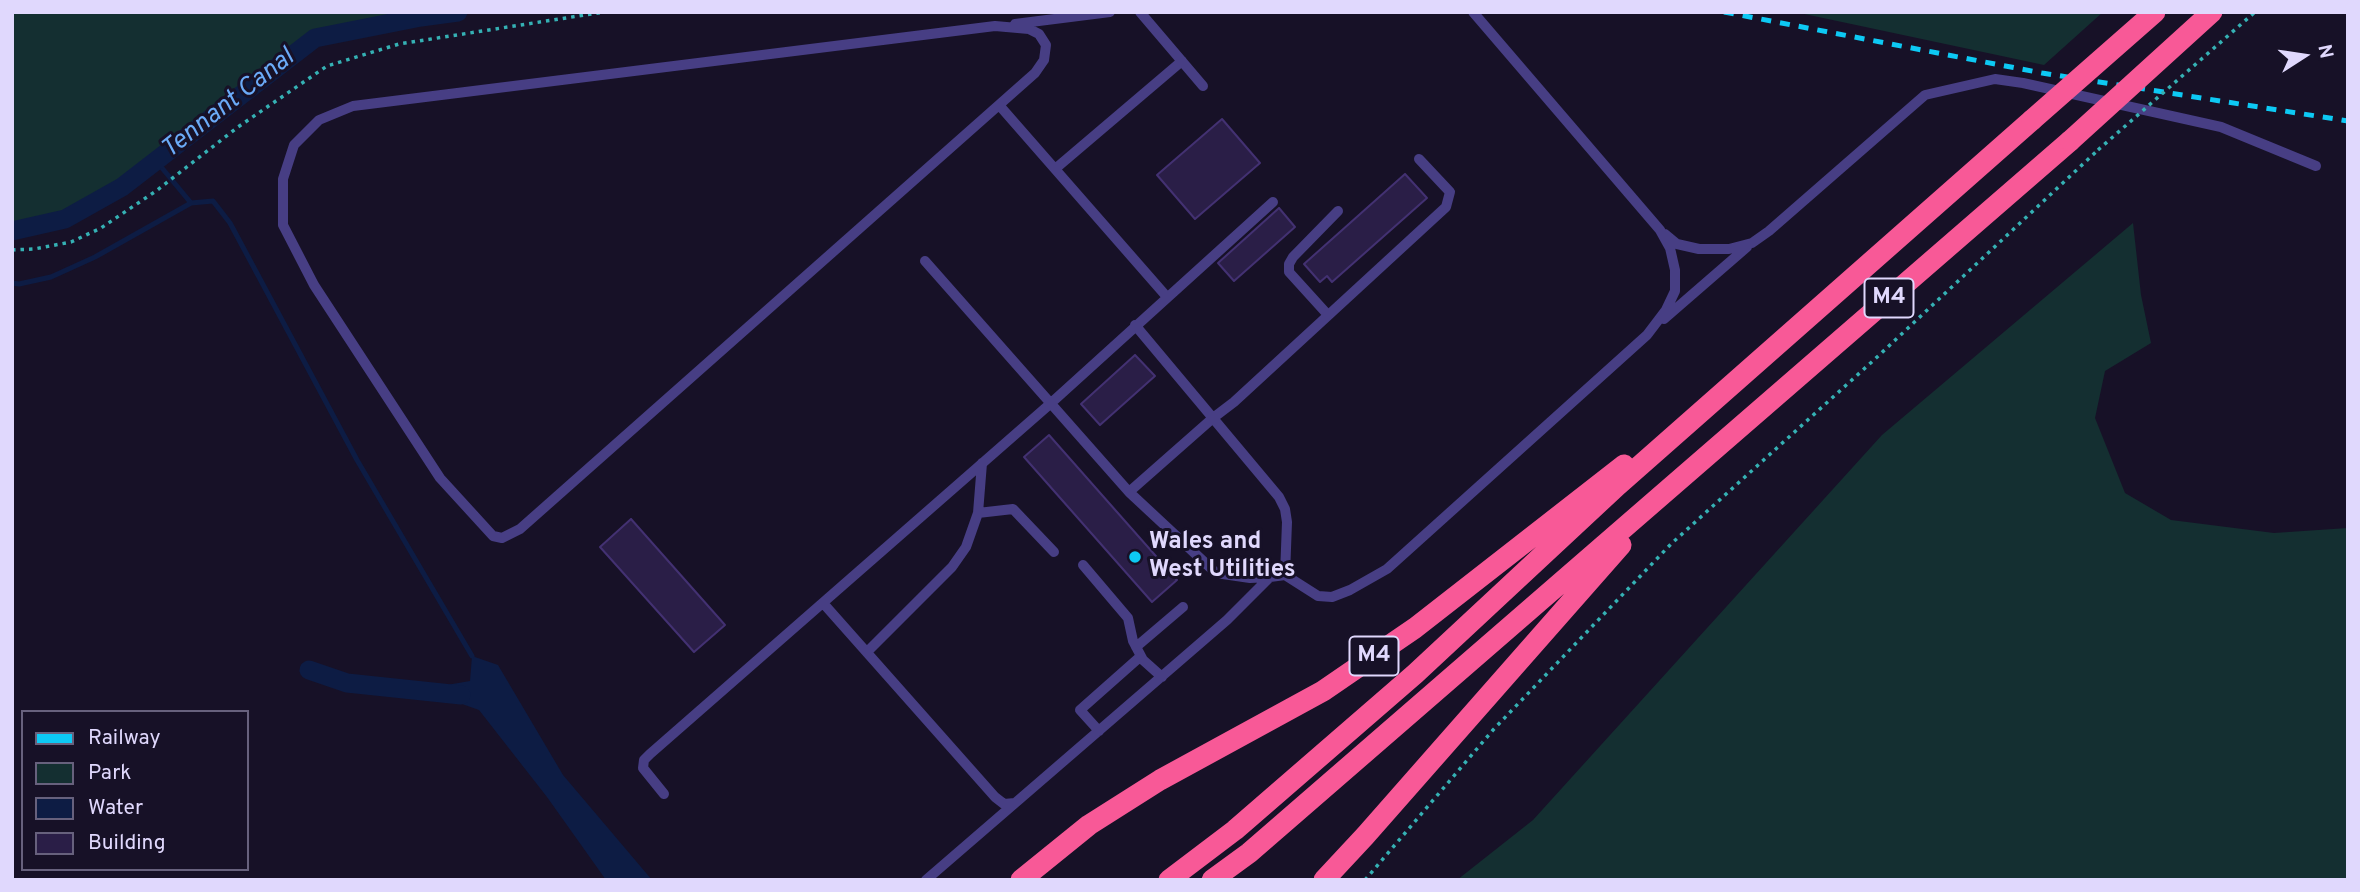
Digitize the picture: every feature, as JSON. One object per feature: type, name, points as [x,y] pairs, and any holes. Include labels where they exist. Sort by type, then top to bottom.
[{"type":"highway","name":"M4","points":[[1169,880],[1235,830],[1415,674],[1708,405],[2155,12]]},
{"type":"highway","name":"M4","points":[[1212,880],[1249,853],[1708,456],[2070,141],[2212,12]]},
{"type":"highway","name":"M4","points":[[1021,880],[1089,825],[1160,780],[1323,691],[1415,628],[1602,480],[1708,405]]},
{"type":"highway","name":"M4","points":[[1324,880],[1366,836],[1599,569],[1708,456]]},
{"type":"lane","points":[[995,26],[1029,29],[1039,34],[1046,45],[1044,60],[1035,73],[520,529],[502,538],[493,536],[440,478],[314,285],[283,225],[283,179],[294,145],[319,120],[353,106],[995,26],[1110,12]]},
{"type":"lane","points":[[1140,12],[1203,86]]},
{"type":"lane","points":[[1473,12],[1660,230],[1677,244],[1699,249],[1729,249],[1752,243]]},
{"type":"lane","points":[[1055,169],[1182,61]]},
{"type":"lane","points":[[925,261],[1129,492],[1216,573],[1250,578],[1285,575],[1318,596],[1332,597],[1387,569],[1647,335],[1925,95],[1995,79],[2023,83],[2221,128],[2315,166]]},
{"type":"lane","points":[[999,105],[1167,297]]},
{"type":"lane","points":[[1129,492],[1234,402],[1446,207],[1450,192],[1419,159]]},
{"type":"lane","points":[[664,794],[643,768],[644,760],[1050,404],[1273,202]]},
{"type":"lane","points":[[1328,315],[1289,272],[1289,264],[1338,211]]},
{"type":"lane","points":[[1647,335],[1666,310],[1675,291],[1675,270],[1670,248],[1660,230]]},
{"type":"lane","points":[[1135,326],[1279,497],[1287,522],[1285,575]]},
{"type":"lane","points":[[866,652],[952,567],[966,547],[978,513],[982,463]]},
{"type":"lane","points":[[978,513],[1013,509],[1054,552]]},
{"type":"lane","points":[[1083,565],[1128,618],[1139,652],[1162,677]]},
{"type":"lane","points":[[926,880],[1227,620],[1270,576]]},
{"type":"lane","points":[[824,603],[995,797],[1004,804],[1015,803]]},
{"type":"lane","points":[[1099,731],[1080,710],[1183,607]]},
{"type":"path","points":[[12,250],[71,242],[101,228],[156,191],[238,127],[327,66],[399,44],[604,12]]},
{"type":"path","points":[[1365,880],[1493,730],[1671,544],[1875,359],[2098,150],[2255,12]]},
{"type":"green space","points":[[12,12],[458,12],[314,38],[122,187],[65,219],[17,232],[12,231]]},
{"type":"green space","points":[[1795,12],[2103,12],[2044,65]]},
{"type":"green space","points":[[2133,223],[2141,295],[2151,343],[2105,371],[2095,418],[2125,493],[2171,520],[2274,533],[2348,528],[2348,880],[1457,880],[1533,820],[1882,435]]},
{"type":"water","points":[[472,656],[498,665],[563,775],[652,880],[606,880],[547,797],[479,710],[451,700],[439,701],[436,692],[441,686],[470,681]]},
{"type":"building","points":[[1222,119],[1260,163],[1195,219],[1157,175]]},
{"type":"building","points":[[1405,174],[1427,198],[1332,282],[1327,276],[1320,282],[1304,264]]},
{"type":"building","points":[[1279,208],[1295,227],[1234,281],[1218,263]]},
{"type":"building","points":[[1135,355],[1155,376],[1100,425],[1081,404]]},
{"type":"building","points":[[1049,435],[1177,580],[1152,602],[1024,457]]},
{"type":"building","points":[[631,519],[725,625],[694,652],[600,547]]},
{"type":"waterway","name":"Tennant Canal","points":[[12,231],[65,219],[122,187],[315,38],[458,12]]},
{"type":"waterway","points":[[157,162],[191,203]]},
{"type":"waterway","points":[[12,283],[51,277],[95,257],[191,203],[213,201],[230,223],[357,460],[472,656]]},
{"type":"waterway","points":[[309,670],[347,683],[461,695]]},
{"type":"railway","points":[[1724,12],[2042,73],[2348,121]]},
{"type":"place","name":"Wales and West Utilities","points":[[1135,557]]}]
